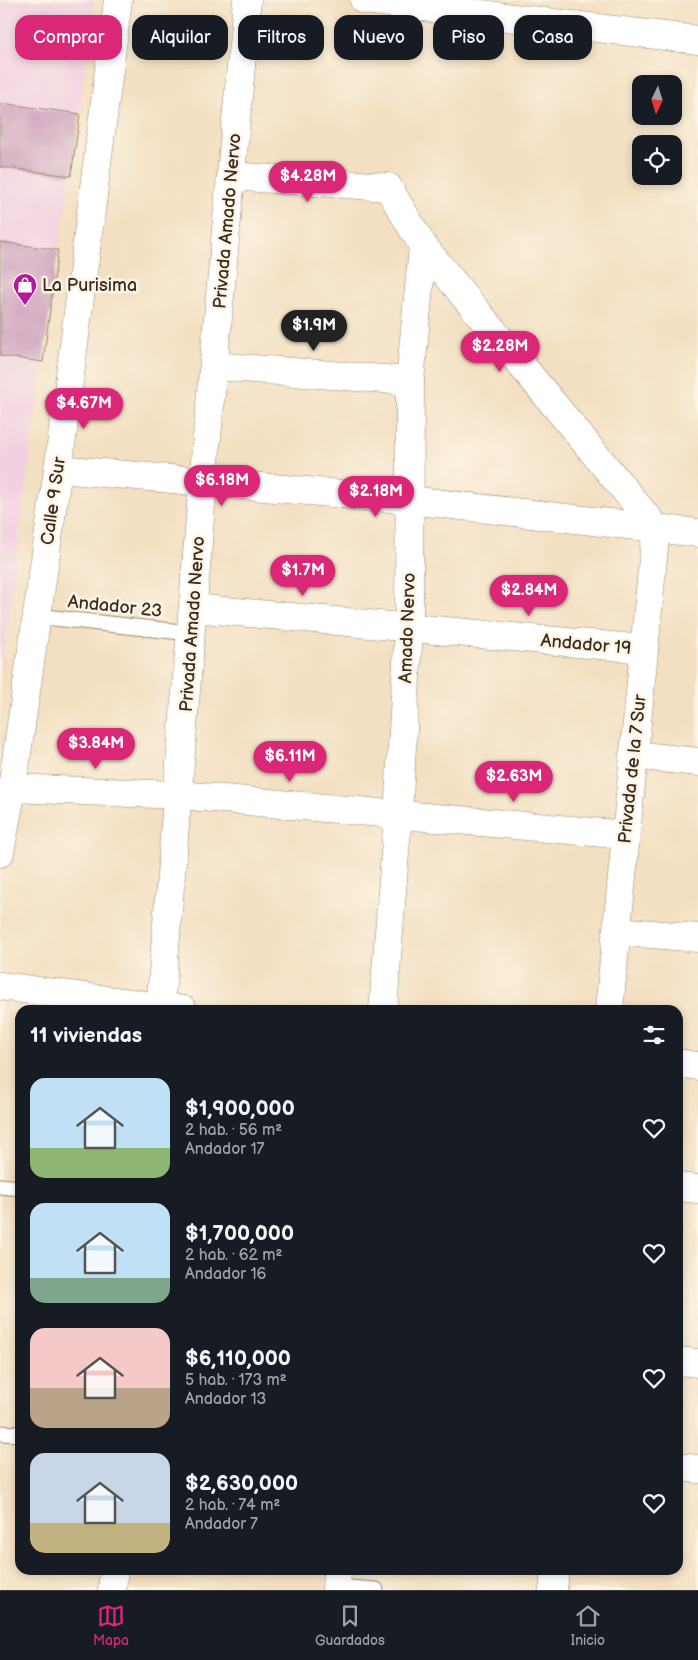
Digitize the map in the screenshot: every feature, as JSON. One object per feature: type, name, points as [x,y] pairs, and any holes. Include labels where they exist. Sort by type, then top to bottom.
[{"type":"street","name":"Calle 9 Sur","points":[[0,853],[12,788],[58,469],[118,0]]},
{"type":"street","name":"Privada Amado Nervo","points":[[168,1005],[179,795],[192,620],[247,0]]},
{"type":"street","points":[[364,0],[698,40]]},
{"type":"street","points":[[231,176],[388,187],[423,246],[656,528]]},
{"type":"street","name":"Amado Nervo","points":[[382,1005],[398,814],[410,628],[410,381],[423,246]]},
{"type":"street","points":[[214,366],[410,381]]},
{"type":"street","points":[[58,469],[409,500],[698,533]]},
{"type":"street","name":"Privada de la 7 Sur","points":[[610,1005],[656,528]]},
{"type":"street","name":"Andador 19","points":[[192,620],[410,628],[644,649]]},
{"type":"street","points":[[633,755],[698,762]]},
{"type":"street","points":[[12,788],[179,795],[626,835]]},
{"type":"street","points":[[617,931],[698,938]]},
{"type":"street","points":[[0,986],[139,1005]]},
{"type":"street","points":[[683,1064],[698,1066]]},
{"type":"street","points":[[683,1188],[698,1190]]},
{"type":"street","points":[[683,1362],[698,1363]]},
{"type":"street","points":[[683,1468],[698,1469]]},
{"type":"street","points":[[112,1590],[114,1575]]},
{"type":"street","points":[[553,1590],[554,1575]]},
{"type":"lane","name":"Andador 23","points":[[36,616],[192,620]]},
{"type":"lane","points":[[0,1186],[15,1188]]},
{"type":"lane","points":[[0,1433],[15,1434]]},
{"type":"lane","points":[[336,1582],[376,1590]]},
{"type":"shaded area","name":"La Purisima","points":[[0,0],[94,0],[92,15],[15,15],[15,60],[86,60],[71,176],[58,250],[0,677]]},
{"type":"building","points":[[0,103],[80,114],[71,176],[0,167]]},
{"type":"building","points":[[0,242],[58,250],[43,362],[0,356]]},
{"type":"place","name":"La Purisima","points":[[25,306]]}]
